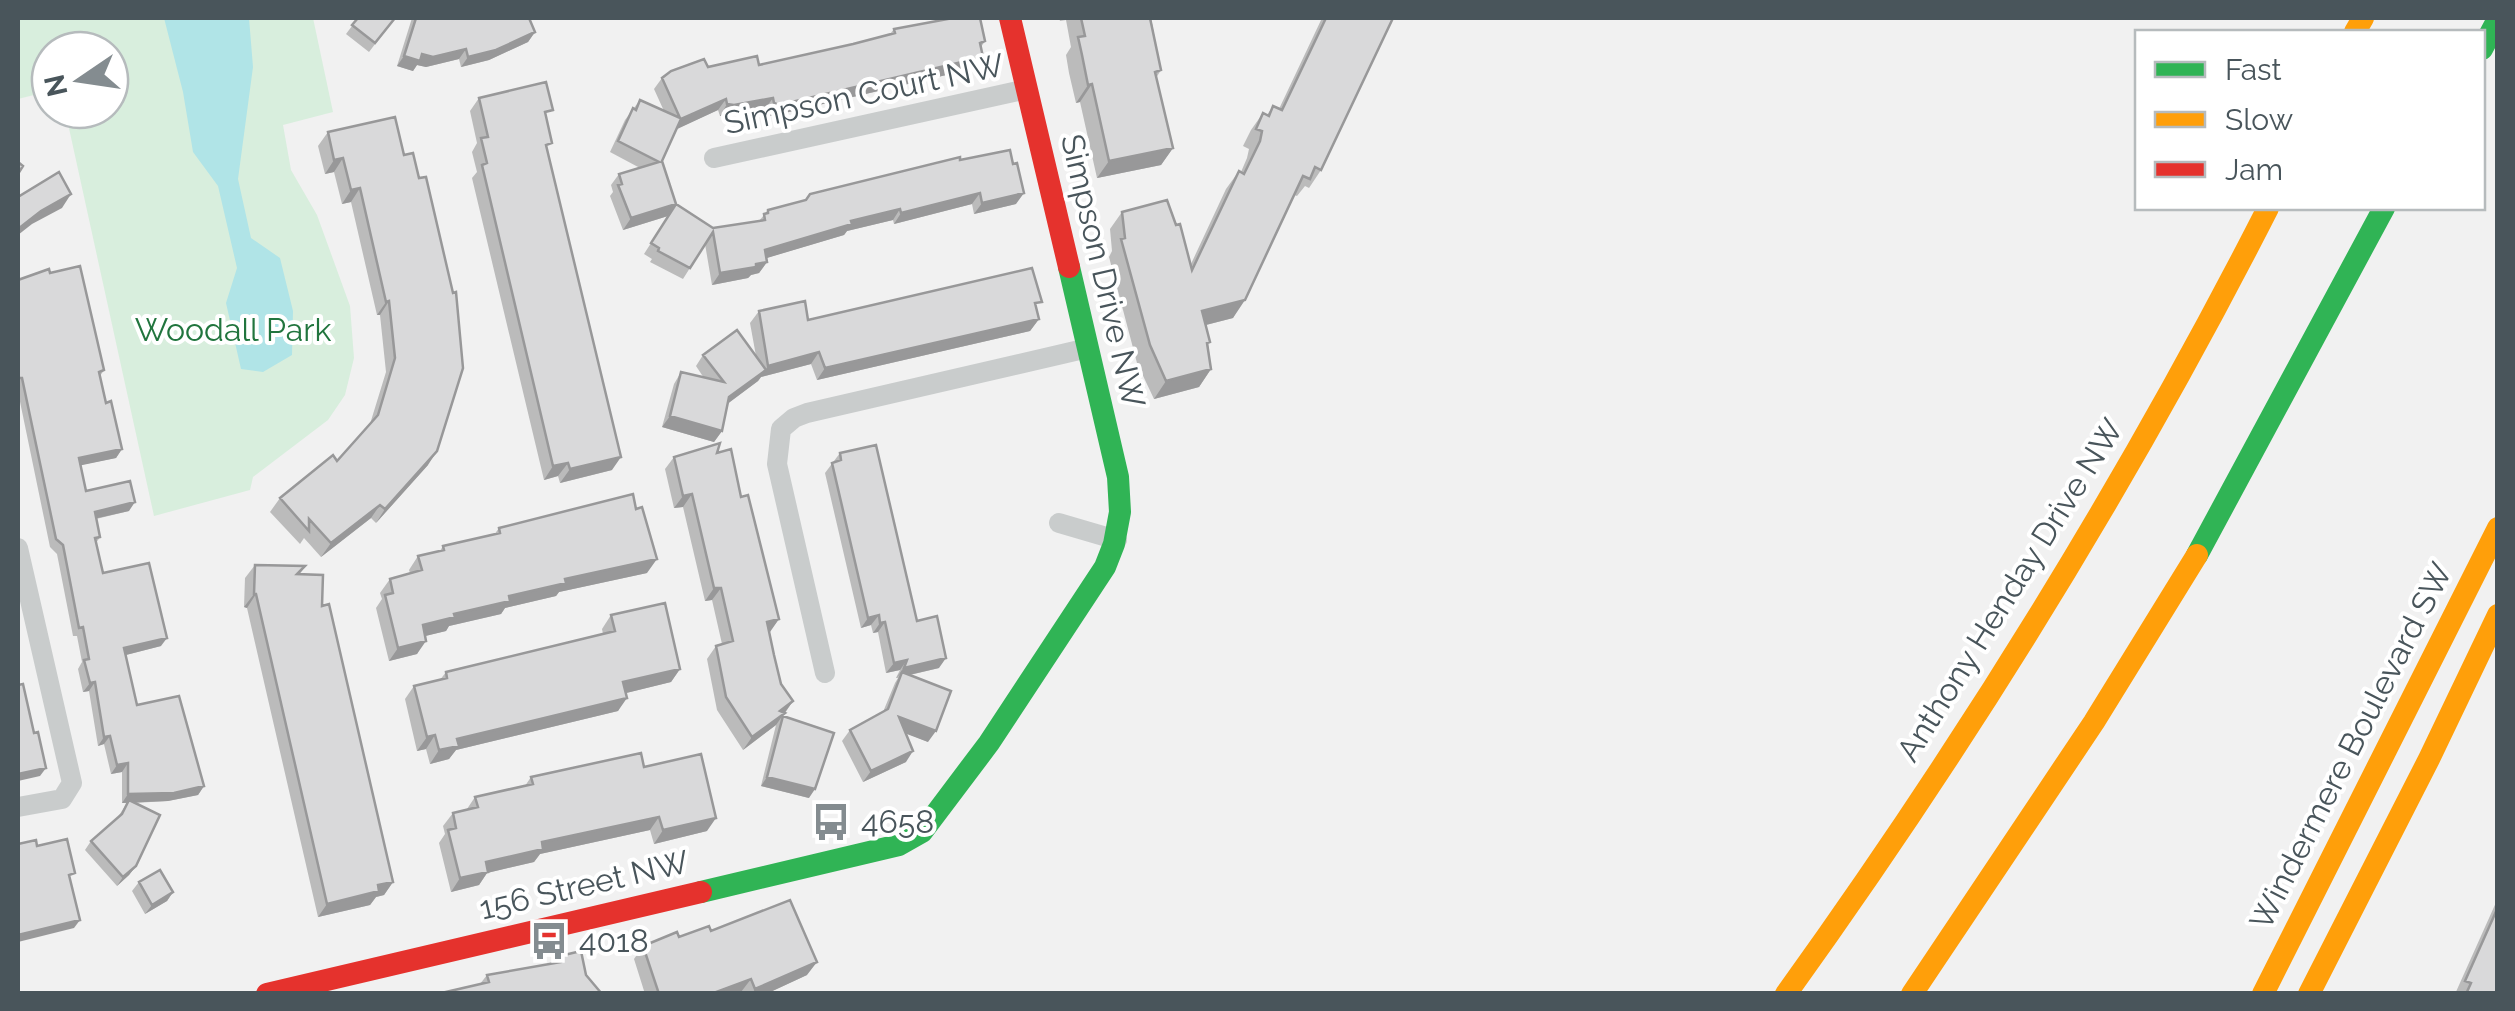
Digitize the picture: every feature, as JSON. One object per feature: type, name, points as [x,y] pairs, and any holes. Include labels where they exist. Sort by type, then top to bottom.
[{"type":"main road","name":"Simpson Drive NW","points":[[914,838],[990,744],[1105,566],[1117,540],[1122,510],[1118,477],[1010,18]]},
{"type":"main road","points":[[2485,43],[2498,18]]},
{"type":"main road","name":"Anthony Henday Drive NW","points":[[1786,994],[1889,845],[2102,508],[2267,210]]},
{"type":"main road","points":[[1912,994],[2088,732],[2196,556],[2306,359],[2383,210]]},
{"type":"main road","name":"Windermere Boulevard SW","points":[[2263,994],[2498,528]]},
{"type":"main road","points":[[2309,994],[2430,759],[2498,615]]},
{"type":"main road","name":"156 Street NW","points":[[267,994],[868,853],[914,838]]},
{"type":"street","name":"Simpson Court NW","points":[[714,158],[1027,88]]},
{"type":"street","points":[[825,673],[777,464],[781,429],[794,418],[807,414],[1088,348]]},
{"type":"street","points":[[1059,523],[1117,540]]},
{"type":"street","points":[[18,548],[72,783],[62,799],[18,808]]},
{"type":"green space","name":"Woodall Park","points":[[18,18],[313,18],[333,112],[283,125],[291,170],[317,215],[350,306],[354,358],[345,395],[328,420],[253,477],[250,490],[154,516],[69,130],[130,130],[130,30],[30,30],[30,96],[18,99]]},
{"type":"water","points":[[164,18],[249,18],[253,67],[238,179],[251,238],[280,258],[293,311],[292,355],[263,372],[241,369],[226,303],[237,268],[218,186],[193,152]]},
{"type":"building","points":[[358,18],[395,18],[375,43],[352,25]]},
{"type":"building","points":[[416,18],[529,18],[535,32],[496,50],[468,57],[466,49],[433,57],[422,54],[420,61],[404,56]]},
{"type":"building","points":[[953,18],[980,18],[985,41],[980,43],[983,57],[779,105],[773,98],[734,105],[727,104],[726,99],[681,119],[662,161],[676,204],[631,218],[618,185],[622,184],[619,174],[659,162],[618,141],[640,100],[680,118],[662,78],[671,71],[704,59],[708,67],[757,56],[759,65],[895,33],[894,29]]},
{"type":"building","points":[[1081,18],[1150,18],[1161,70],[1155,72],[1173,148],[1109,161],[1078,37],[1085,36]]},
{"type":"building","points":[[1326,18],[1393,18],[1321,170],[1315,167],[1310,179],[1303,176],[1245,300],[1202,311],[1210,342],[1207,343],[1211,369],[1166,381],[1150,345],[1121,239],[1125,238],[1122,212],[1167,200],[1176,225],[1180,224],[1192,270],[1239,171],[1244,174],[1260,141],[1262,131],[1256,129],[1263,113],[1269,116],[1273,106],[1282,110]]},
{"type":"building","points":[[546,82],[553,110],[545,112],[552,143],[546,145],[621,457],[570,469],[568,463],[553,466],[482,165],[487,163],[481,138],[488,137],[479,98]]},
{"type":"building","points":[[395,117],[404,155],[413,153],[419,178],[426,177],[453,293],[456,292],[463,368],[437,451],[385,509],[380,505],[331,543],[309,519],[309,531],[280,498],[333,455],[337,461],[378,415],[395,358],[389,301],[386,302],[360,188],[351,190],[343,158],[334,160],[328,132]]},
{"type":"building","points":[[1010,150],[1024,193],[982,203],[980,193],[851,221],[852,224],[765,250],[767,262],[756,267],[720,273],[713,232],[690,268],[651,243],[676,204],[713,228],[765,220],[768,210],[806,200],[810,194],[960,157]]},
{"type":"building","points":[[59,172],[71,194],[18,229],[18,197]]},
{"type":"building","points":[[80,266],[104,370],[99,372],[106,403],[111,401],[122,449],[79,458],[86,491],[130,481],[135,502],[95,512],[100,537],[95,538],[103,573],[149,563],[167,638],[124,648],[137,705],[179,696],[204,786],[174,793],[128,794],[128,763],[117,765],[110,736],[104,737],[95,682],[90,683],[84,660],[89,659],[83,627],[79,628],[63,545],[56,539],[19,378],[18,280],[49,269],[50,273]]},
{"type":"building","points":[[1032,268],[1042,302],[1035,303],[1039,319],[825,368],[819,352],[768,366],[759,311],[805,301],[808,320]]},
{"type":"building","points":[[737,330],[766,370],[729,397],[722,431],[670,416],[681,372],[724,382],[703,355]]},
{"type":"building","points":[[720,443],[717,453],[731,449],[741,497],[748,495],[779,619],[767,622],[774,655],[781,684],[793,701],[780,711],[785,713],[752,737],[726,697],[716,646],[733,641],[721,588],[714,588],[692,494],[683,496],[674,457]]},
{"type":"building","points":[[876,445],[917,621],[937,616],[946,658],[904,668],[907,660],[894,663],[885,622],[880,623],[879,615],[868,618],[832,463],[841,460],[840,453]]},
{"type":"building","points":[[633,494],[636,509],[642,507],[657,559],[565,579],[566,583],[509,596],[510,601],[454,614],[455,617],[423,625],[426,641],[398,648],[385,595],[393,593],[390,579],[422,570],[418,556],[500,533],[499,528]]},
{"type":"building","points":[[255,565],[305,566],[297,574],[323,575],[322,606],[329,604],[393,882],[378,885],[379,891],[327,904],[254,594]]},
{"type":"building","points":[[665,603],[680,669],[623,682],[627,698],[457,739],[459,746],[439,750],[435,735],[427,737],[414,686],[447,678],[446,672],[615,631],[611,615]]},
{"type":"building","points":[[902,672],[951,691],[936,731],[899,717],[913,751],[871,771],[850,730],[888,709]]},
{"type":"building","points":[[23,684],[46,768],[18,774],[18,685]]},
{"type":"building","points":[[783,716],[834,733],[815,789],[767,777]]},
{"type":"building","points":[[641,753],[644,767],[701,754],[716,818],[663,830],[659,817],[542,842],[543,849],[486,862],[488,872],[460,878],[448,830],[456,828],[453,813],[478,807],[475,797],[533,784],[531,777]]},
{"type":"building","points":[[129,800],[160,815],[136,866],[123,877],[91,841],[122,814]]},
{"type":"building","points":[[67,839],[75,873],[69,875],[80,920],[18,935],[18,844],[36,840],[37,846]]},
{"type":"building","points":[[160,870],[173,892],[152,905],[139,882]]},
{"type":"building","points":[[790,900],[817,962],[755,989],[751,979],[711,994],[659,994],[643,946],[677,932],[679,937],[709,926],[711,931]]},
{"type":"building","points":[[2498,907],[2498,994],[2466,994],[2471,983],[2465,981]]},
{"type":"building","points":[[581,951],[586,975],[602,994],[437,994],[489,982],[487,975],[561,962],[560,956]]},
{"type":"traffic: fast","points":[[2485,43],[2498,19]]},
{"type":"traffic: fast","points":[[2197,555],[2383,210]]},
{"type":"traffic: fast","points":[[701,892],[899,845],[922,832],[989,743],[1105,567],[1120,512],[1118,477],[1069,267]]},
{"type":"traffic: slow","points":[[2356,30],[2363,18]]},
{"type":"traffic: slow","points":[[1786,994],[1917,805],[2042,610],[2159,411],[2267,210]]},
{"type":"traffic: slow","points":[[2263,994],[2498,528]]},
{"type":"traffic: slow","points":[[1912,994],[2094,722],[2197,555]]},
{"type":"traffic: slow","points":[[2309,994],[2498,615]]},
{"type":"traffic: jam","points":[[1010,18],[1069,267]]},
{"type":"traffic: jam","points":[[267,994],[701,892]]},
{"type":"place","name":"4658","points":[[831,822]]},
{"type":"place","name":"4018","points":[[549,941]]}]
